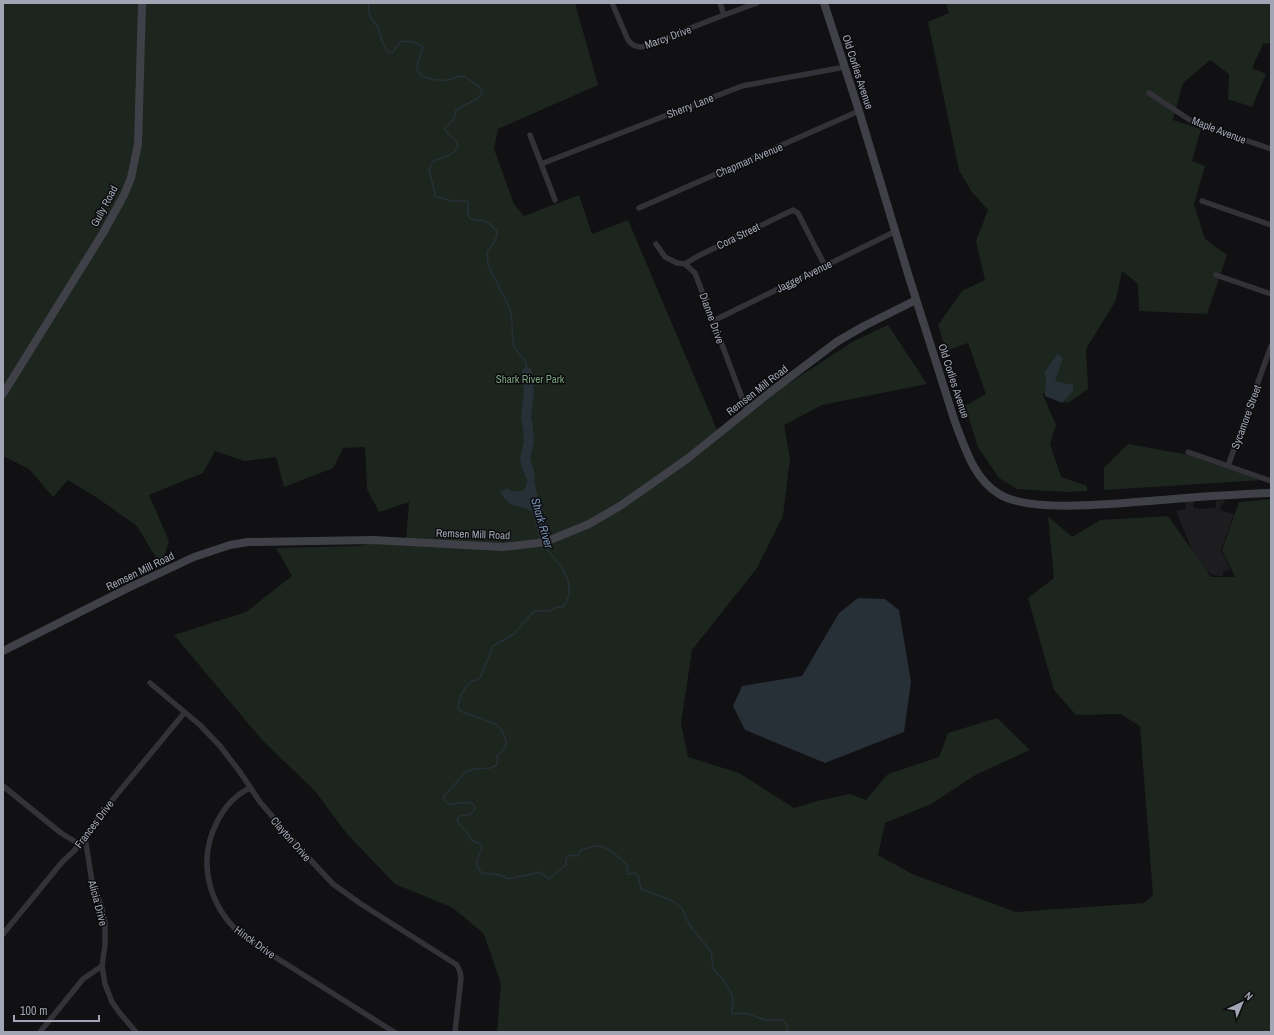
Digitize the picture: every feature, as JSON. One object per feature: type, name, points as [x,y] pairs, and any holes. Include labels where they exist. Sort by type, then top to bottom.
[{"type":"street","name":"Gully Road","points":[[3,394],[103,233],[124,195],[131,178],[138,144],[142,3]]},
{"type":"street","name":"Marcy Drive","points":[[612,3],[628,40],[631,44],[638,47],[673,36],[757,3]]},
{"type":"street","points":[[720,3],[724,15]]},
{"type":"street","name":"Old Corlies Avenue","points":[[824,3],[859,111],[916,300],[964,445],[972,463],[984,481],[992,489],[1004,497],[1014,501],[1033,504],[1074,505],[1271,493]]},
{"type":"street","name":"Sherry Lane","points":[[541,164],[742,86],[844,67]]},
{"type":"street","name":"Maple Avenue","points":[[1149,93],[1193,122],[1271,149]]},
{"type":"street","name":"Chapman Avenue","points":[[639,208],[859,111]]},
{"type":"street","points":[[530,135],[556,200]]},
{"type":"street","points":[[1202,200],[1271,225]]},
{"type":"street","name":"Cora Street","points":[[685,264],[698,256],[793,210],[798,213],[825,266]]},
{"type":"street","name":"Jagger Avenue","points":[[713,321],[896,231]]},
{"type":"street","points":[[656,244],[661,253],[669,260],[685,264]]},
{"type":"street","name":"Dianne Drive","points":[[685,264],[695,273],[747,411]]},
{"type":"street","points":[[1216,275],[1271,294]]},
{"type":"street","name":"Remsen Mill Road","points":[[3,651],[128,588],[194,557],[230,545],[248,542],[373,540],[517,547],[550,540],[589,524],[620,506],[687,459],[838,341],[916,300]]},
{"type":"street","name":"Sycamore Street","points":[[1228,466],[1271,346]]},
{"type":"street","points":[[1188,452],[1271,481]]},
{"type":"street","name":"Clayton Drive","points":[[150,683],[200,725],[220,746],[260,802],[333,884],[361,904],[453,962],[458,967],[461,978],[455,1032]]},
{"type":"street","name":"Frances Drive","points":[[3,934],[63,861],[85,837],[109,804],[185,712]]},
{"type":"street","points":[[3,786],[61,833],[79,844]]},
{"type":"street","name":"Hinck Drive","points":[[250,788],[242,792],[224,810],[211,835],[207,854],[208,873],[211,891],[218,907],[228,922],[248,940],[394,1032]]},
{"type":"street","name":"Alicia Drive","points":[[85,837],[92,882],[101,905],[105,923],[105,945],[102,966],[107,990],[112,1002],[125,1021],[136,1032]]},
{"type":"street","points":[[40,1032],[83,979],[102,966]]},
{"type":"shaded area","points":[[1057,354],[1063,358],[1055,381],[1073,385],[1073,391],[1062,403],[1045,396],[1046,379],[1044,373]]},
{"type":"shaded area","points":[[526,463],[531,464],[541,514],[538,517],[535,513],[528,509],[509,503],[500,492],[507,488],[511,491],[522,491],[525,488],[528,480]]},
{"type":"shaded area","points":[[1225,500],[1220,510],[1234,514],[1221,550],[1230,569],[1223,572],[1223,576],[1212,575],[1196,560],[1176,511],[1186,509],[1184,501],[1195,501],[1193,503],[1194,508],[1203,509],[1215,508],[1216,501]]},
{"type":"shaded area","points":[[858,598],[885,599],[899,610],[911,682],[904,732],[825,763],[745,730],[733,706],[742,686],[802,676],[839,613]]},
{"type":"green space","name":"Shark River Park","points":[[3,3],[575,3],[598,85],[498,129],[494,149],[514,204],[524,216],[579,195],[592,234],[628,220],[717,430],[854,341],[888,325],[927,384],[822,405],[784,425],[790,458],[783,516],[757,568],[692,650],[681,723],[688,757],[739,773],[794,808],[821,800],[850,794],[866,800],[888,774],[939,757],[948,733],[997,718],[1030,750],[977,774],[931,804],[885,823],[878,855],[912,874],[1016,912],[1144,903],[1153,895],[1140,726],[1120,714],[1076,715],[1054,690],[1028,598],[1054,578],[1048,516],[1072,537],[1100,520],[1168,516],[1211,577],[1235,577],[1222,550],[1239,502],[1271,499],[1271,1032],[497,1032],[501,984],[484,934],[453,908],[395,884],[347,834],[315,791],[262,740],[174,635],[246,612],[292,576],[276,548],[356,546],[406,540],[409,502],[379,512],[367,489],[365,447],[343,448],[333,468],[284,487],[276,457],[244,461],[215,451],[203,473],[149,495],[169,541],[161,566],[137,526],[96,497],[68,480],[53,497],[29,469],[3,456]]},
{"type":"green space","points":[[946,3],[1271,3],[1271,43],[1263,44],[1252,68],[1266,74],[1252,107],[1228,99],[1229,74],[1210,60],[1183,83],[1173,120],[1201,129],[1192,161],[1205,166],[1194,204],[1205,239],[1227,255],[1207,314],[1139,311],[1138,284],[1122,271],[1116,300],[1086,349],[1088,389],[1068,403],[1042,393],[1056,425],[1050,444],[1061,477],[1087,486],[1087,491],[1068,492],[1017,489],[999,478],[978,447],[965,406],[986,394],[968,343],[946,351],[938,325],[962,291],[985,280],[976,241],[988,210],[971,191],[959,170],[928,22],[949,13]]},
{"type":"green space","points":[[1128,444],[1195,456],[1263,480],[1104,490],[1104,468]]},
{"type":"waterway","name":"Shark River","points":[[369,3],[371,17],[379,28],[383,44],[389,52],[393,52],[402,41],[414,42],[423,47],[417,65],[418,72],[421,75],[438,80],[446,80],[464,76],[478,86],[482,91],[478,98],[456,110],[453,120],[445,128],[447,133],[457,142],[456,150],[450,155],[433,161],[429,170],[436,197],[453,201],[467,201],[468,215],[470,219],[484,221],[490,224],[497,231],[497,237],[487,251],[488,265],[509,307],[512,319],[514,347],[526,362],[527,378],[530,389],[527,409],[528,427],[526,463]]},
{"type":"waterway","name":"Shark River","points":[[527,372],[529,391],[526,418],[529,440],[525,459],[530,475]]},
{"type":"waterway","name":"Shark River","points":[[535,503],[545,539]]},
{"type":"waterway","name":"Shark River","points":[[546,544],[550,553],[560,565],[567,577],[569,589],[567,601],[563,607],[557,607],[549,611],[534,611],[514,634],[493,646],[480,678],[468,684],[464,690],[458,705],[460,711],[496,724],[501,729],[506,739],[506,746],[497,756],[497,765],[491,768],[474,769],[466,772],[444,796],[444,800],[449,804],[470,803],[475,806],[472,813],[459,816],[457,820],[467,832],[471,840],[482,845],[477,861],[477,865],[482,873],[500,875],[508,879],[540,872],[549,879],[566,865],[566,859],[570,855],[578,856],[581,850],[593,846],[601,846],[612,852],[628,866],[628,874],[635,873],[638,875],[641,889],[673,901],[682,908],[690,926],[711,951],[713,968],[732,994],[732,1013],[746,1013],[765,1020],[782,1020],[788,1026],[786,1032]]}]
